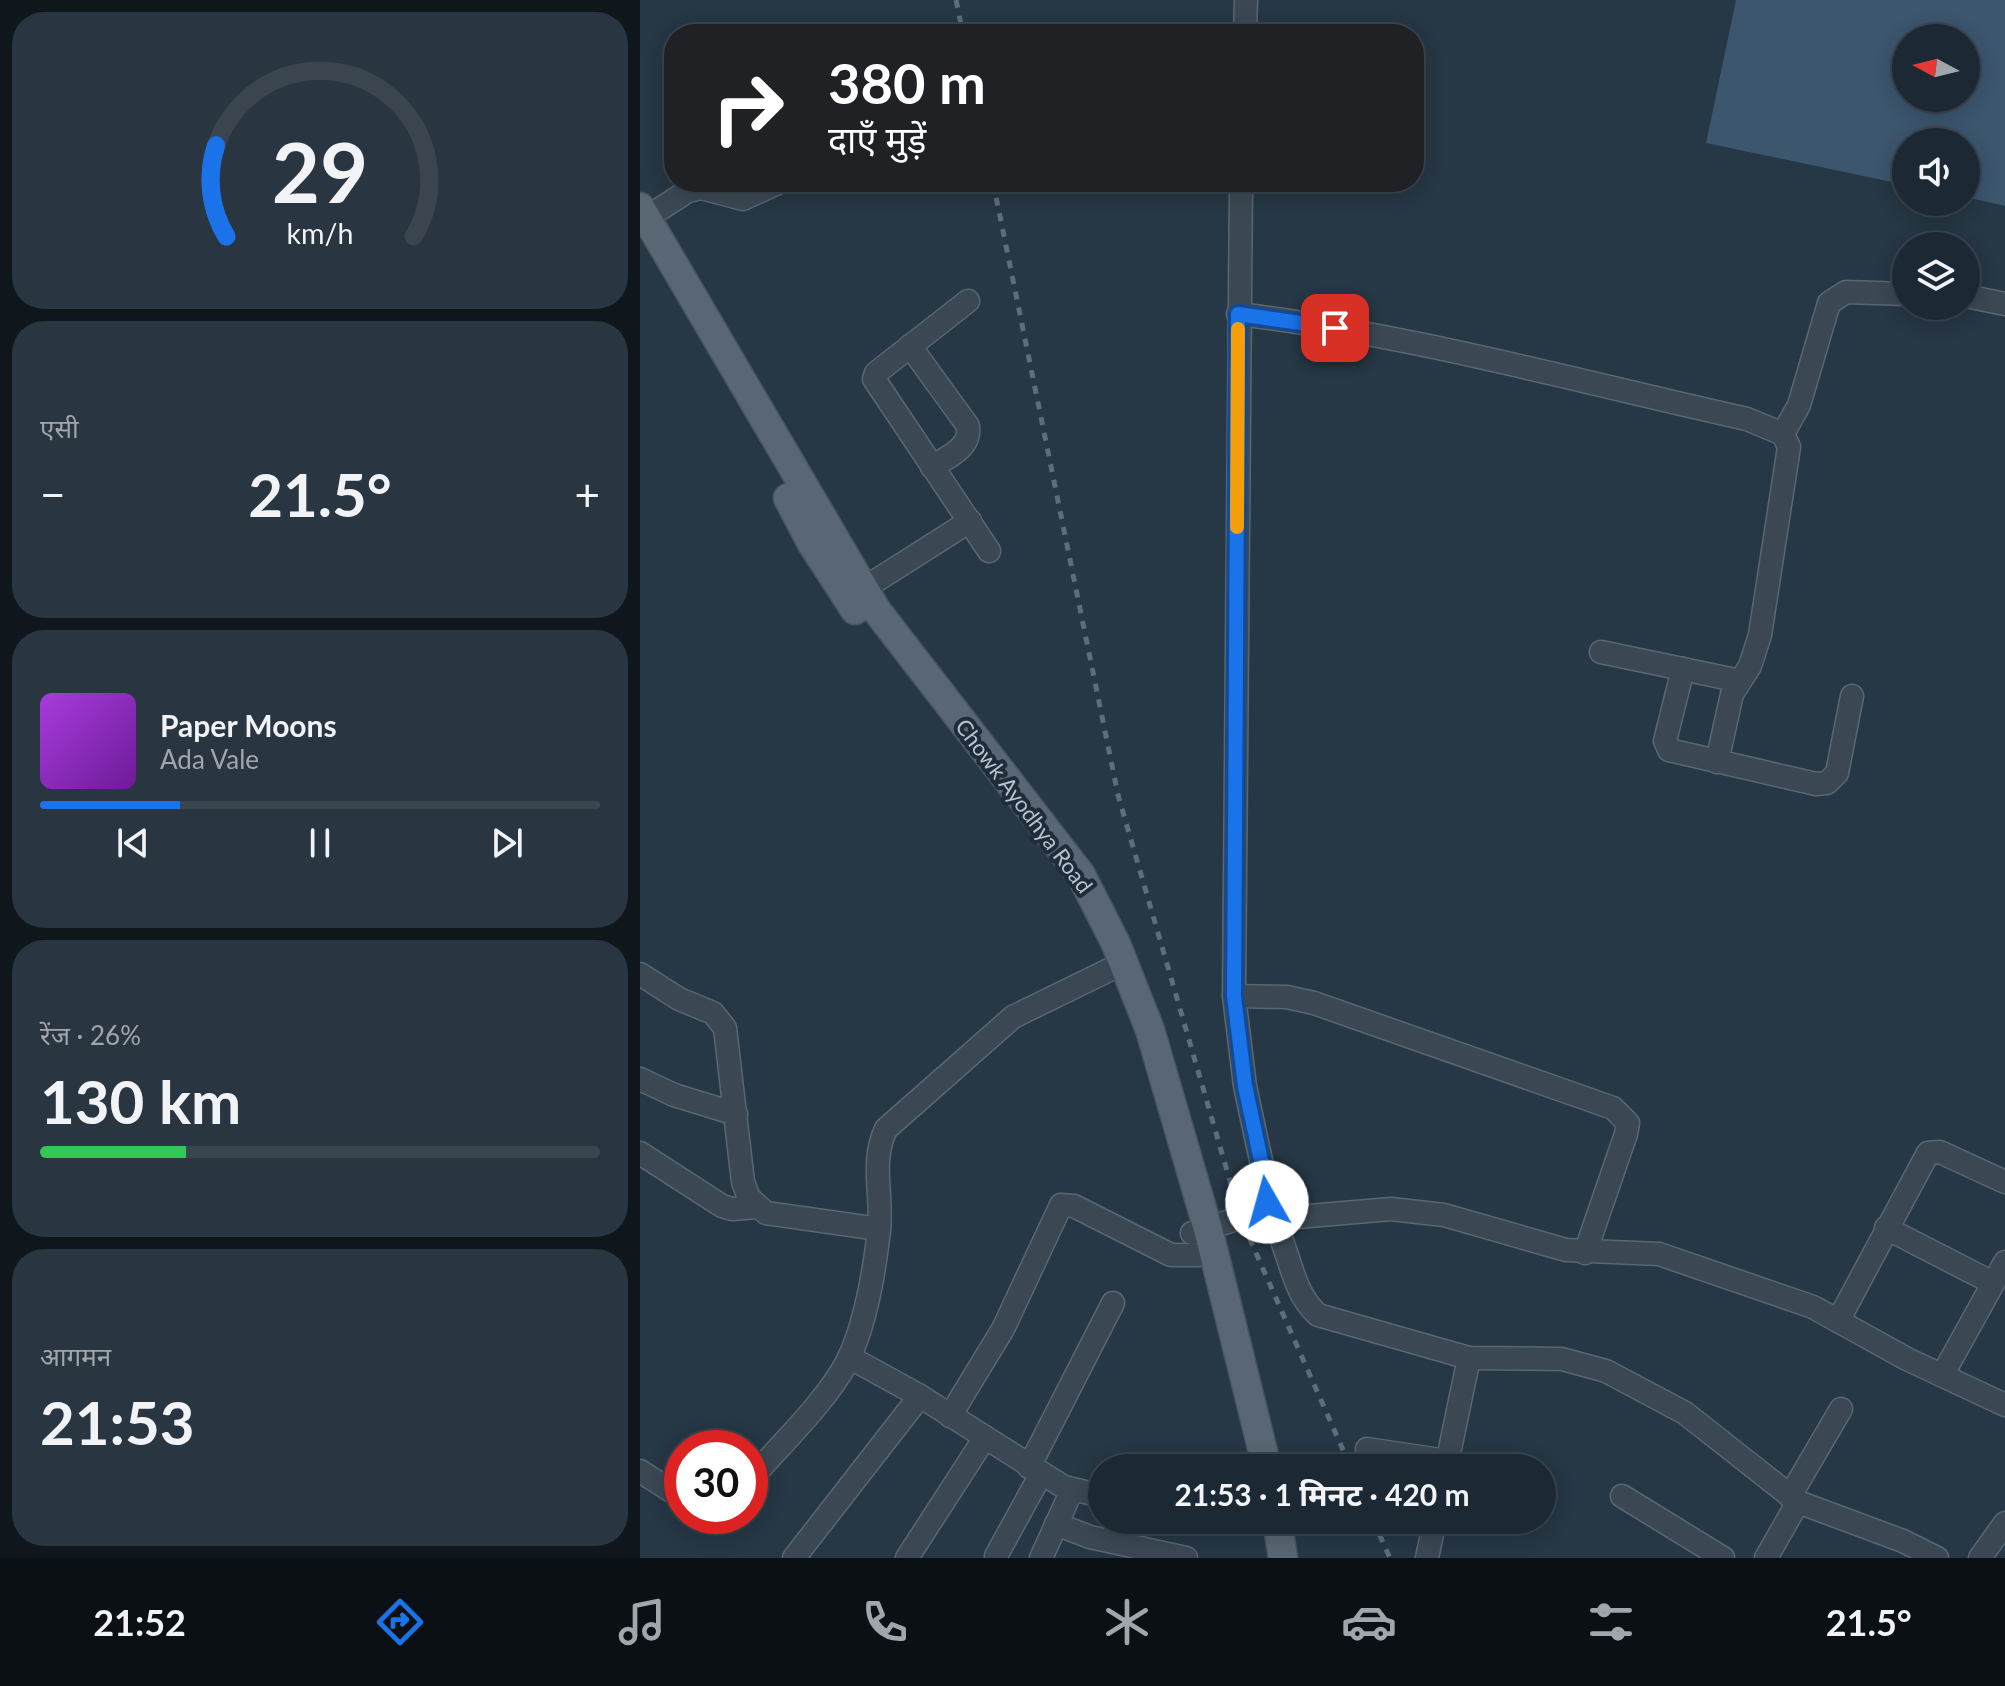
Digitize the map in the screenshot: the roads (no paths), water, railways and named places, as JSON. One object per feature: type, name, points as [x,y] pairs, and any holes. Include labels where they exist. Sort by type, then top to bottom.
[{"type":"main road","name":"Chowk Ayodhya Road","points":[[642,222],[819,536],[844,595],[901,670],[1036,834],[1072,893],[1109,970],[1136,1039],[1263,1454]]},
{"type":"main road","name":"Chowk Ayodhya Road","points":[[819,536],[863,589],[1081,875],[1116,944],[1150,1030],[1247,1454]]},
{"type":"main road","points":[[1264,1534],[1267,1558]]},
{"type":"main road","points":[[1279,1534],[1283,1558]]},
{"type":"street","points":[[1245,24],[1246,0]]},
{"type":"street","points":[[642,222],[687,192]]},
{"type":"street","points":[[716,192],[743,199],[758,192]]},
{"type":"street","points":[[1241,192],[1234,996],[1245,1086],[1268,1193],[1269,1214],[1285,1241],[1301,1295],[1318,1315],[1469,1358],[1562,1359],[1606,1371],[1685,1413],[1794,1499],[1903,1541],[1937,1558]]},
{"type":"street","points":[[1783,434],[1799,405],[1829,303],[1846,292],[1892,294]]},
{"type":"street","points":[[1980,299],[2005,304]]},
{"type":"street","points":[[968,301],[876,373],[874,379],[989,551]]},
{"type":"street","points":[[1238,314],[1305,322],[1499,364],[1747,419],[1783,434],[1789,447],[1760,635],[1754,657],[1732,694],[1717,762]]},
{"type":"street","points":[[910,346],[968,426],[965,445],[932,467]]},
{"type":"street","points":[[863,589],[970,521]]},
{"type":"street","points":[[1601,652],[1740,681]]},
{"type":"street","points":[[1683,669],[1666,747],[1675,753],[1816,784],[1827,783],[1837,773],[1852,696]]},
{"type":"street","points":[[768,1459],[811,1409],[849,1357],[861,1321],[879,1229],[878,1145],[896,1117],[1013,1017],[1109,970]]},
{"type":"street","points":[[640,974],[679,999],[720,1018],[730,1056],[743,1182],[757,1207],[766,1213],[879,1229]]},
{"type":"street","points":[[1234,996],[1287,997],[1314,1003],[1613,1108],[1628,1123],[1626,1134],[1585,1253]]},
{"type":"street","points":[[640,1079],[674,1095],[736,1114]]},
{"type":"street","points":[[1838,1321],[1928,1153],[1940,1152],[2005,1182]]},
{"type":"street","points":[[640,1153],[722,1206],[732,1209],[757,1207]]},
{"type":"street","points":[[950,1416],[1003,1329],[1061,1205],[1074,1206],[1171,1255],[1199,1239],[1269,1214],[1378,1210],[1444,1215],[1585,1253],[1631,1250],[1659,1254],[1813,1307],[2005,1405]]},
{"type":"street","points":[[1886,1228],[1993,1283]]},
{"type":"street","points":[[1943,1374],[2005,1262]]},
{"type":"street","points":[[996,1556],[1113,1303]]},
{"type":"street","points":[[849,1357],[920,1396],[1035,1470],[1072,1490],[1088,1493]]},
{"type":"street","points":[[1449,1454],[1469,1358]]},
{"type":"street","points":[[794,1558],[920,1396]]},
{"type":"street","points":[[1766,1558],[1841,1409]]},
{"type":"street","points":[[907,1558],[984,1439]]},
{"type":"street","points":[[1367,1449],[1394,1454]]},
{"type":"street","points":[[640,1471],[664,1486]]},
{"type":"street","points":[[1041,1558],[1072,1490]]},
{"type":"street","points":[[1622,1496],[1723,1558]]},
{"type":"street","points":[[1980,1558],[2005,1523]]},
{"type":"street","points":[[1056,1524],[1090,1537],[1186,1558]]},
{"type":"street","points":[[1427,1558],[1432,1534]]},
{"type":"water","points":[[1736,0],[2005,0],[2005,206],[1980,200],[1980,128],[1892,128],[1892,182],[1706,143]]},
{"type":"railway","points":[[956,0],[961,24]]},
{"type":"railway","points":[[995,192],[1118,795],[1241,1219],[1345,1454]]},
{"type":"railway","points":[[1379,1534],[1390,1558]]}]
